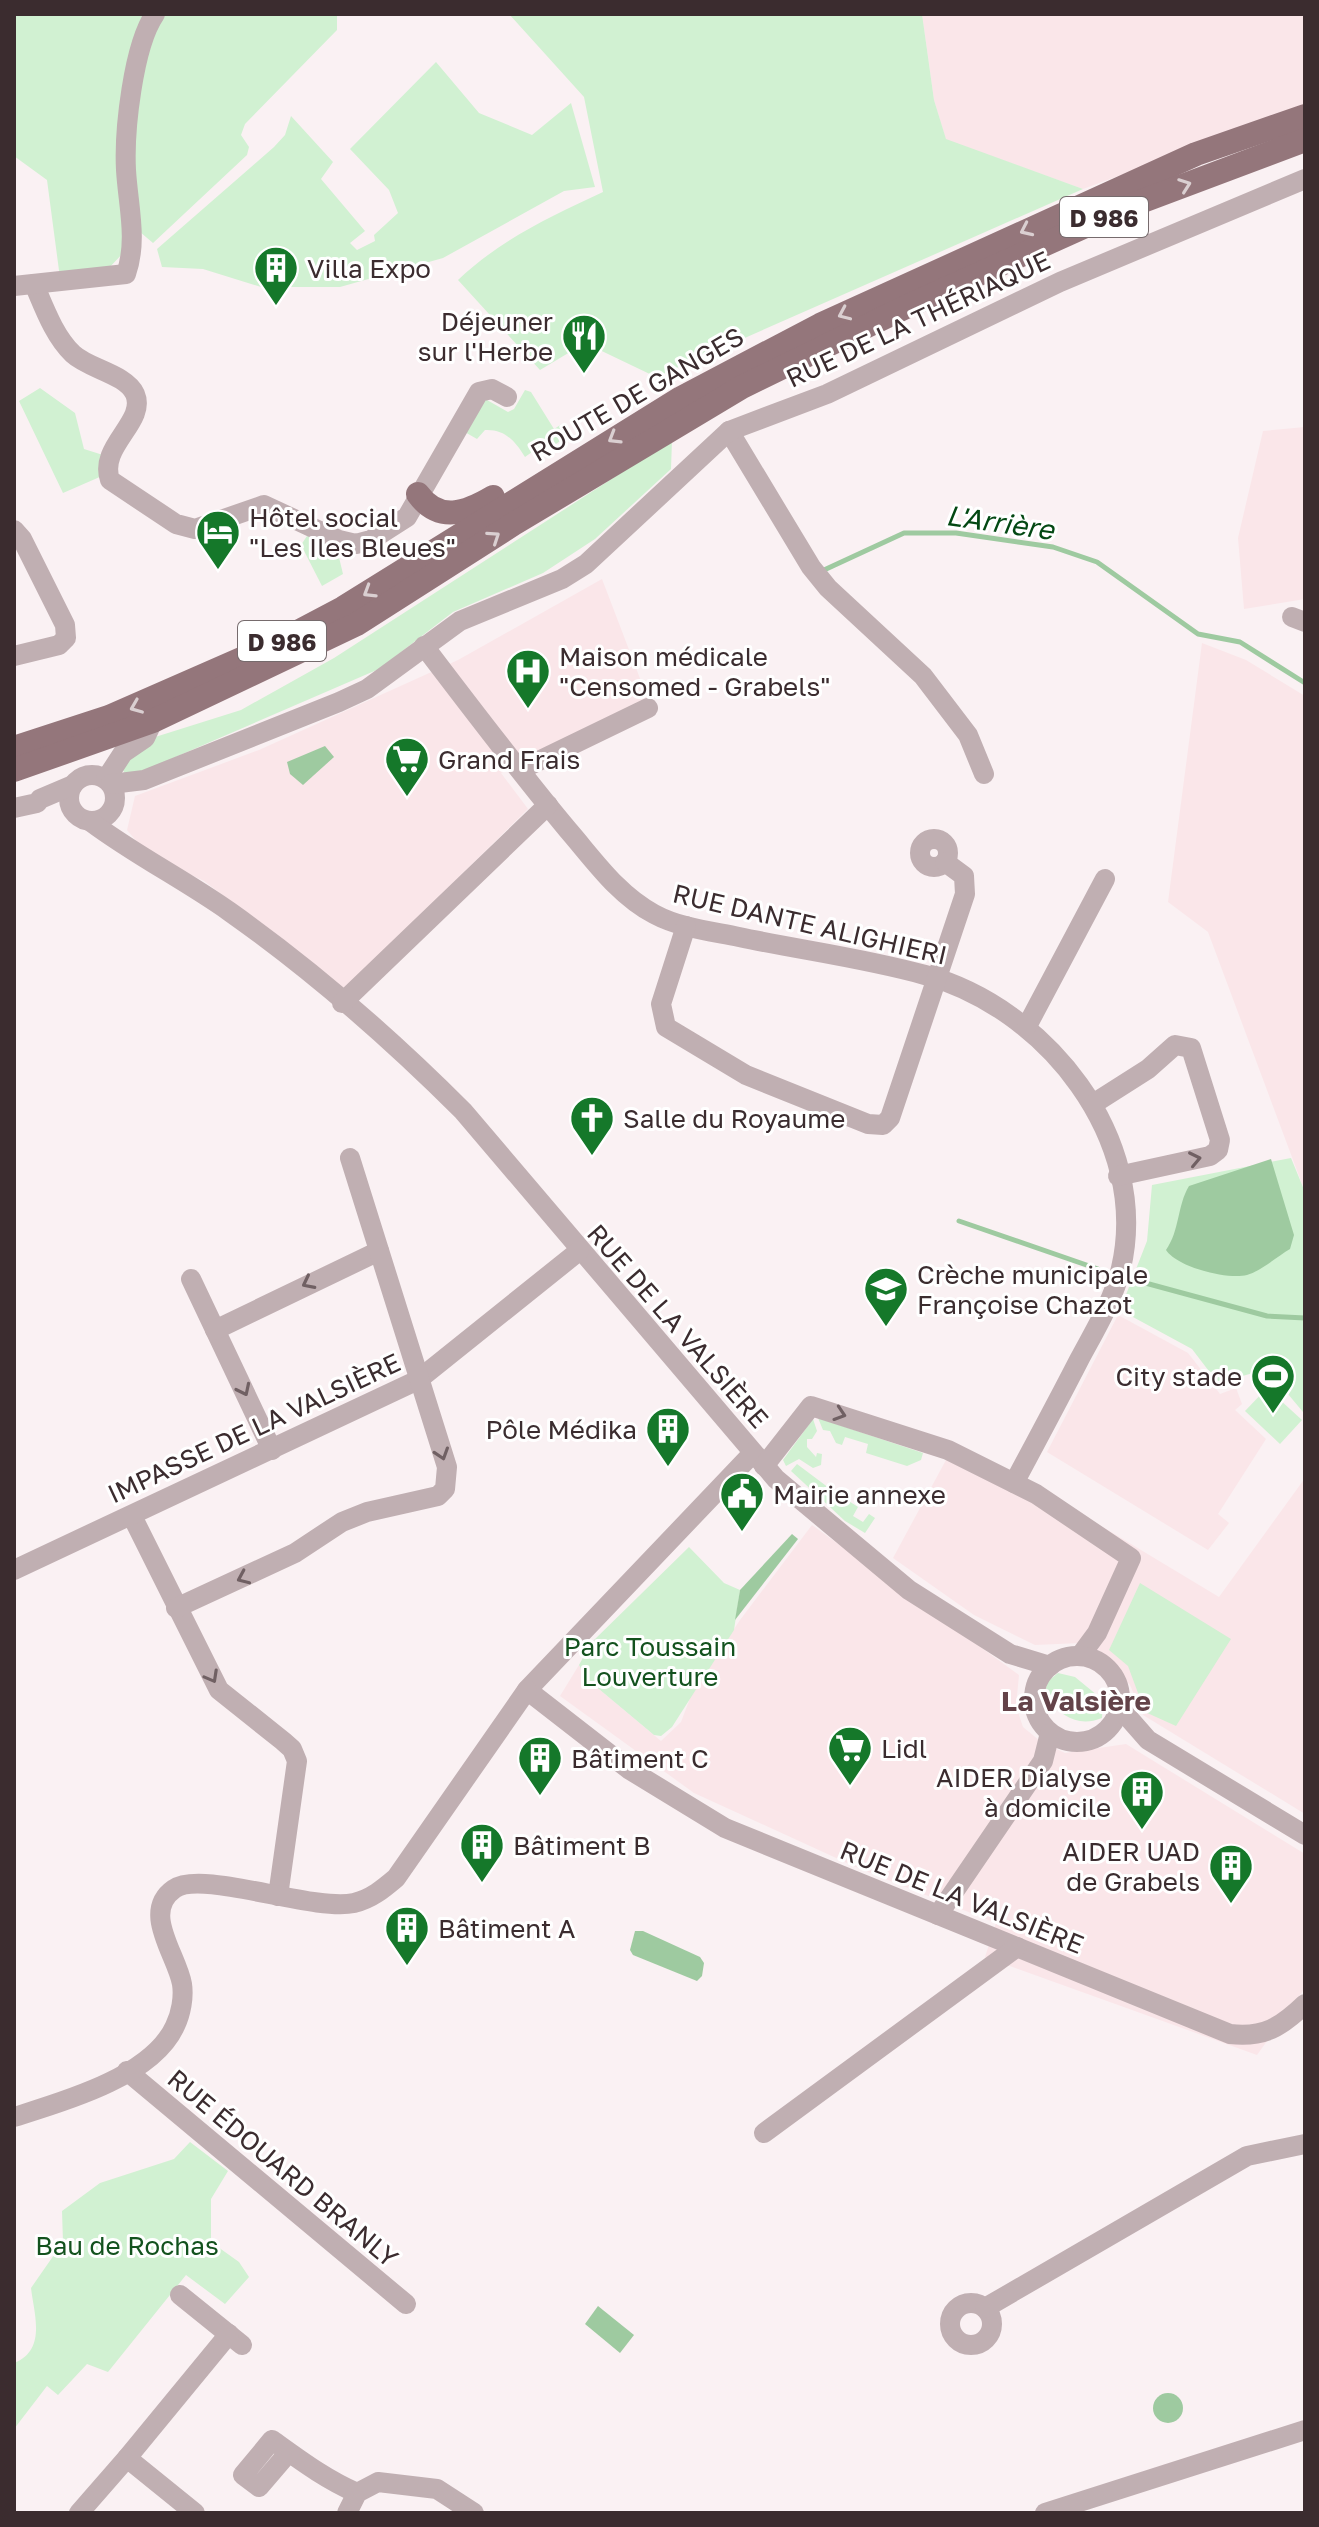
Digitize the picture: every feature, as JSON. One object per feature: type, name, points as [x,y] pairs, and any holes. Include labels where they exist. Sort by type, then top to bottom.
[{"type":"main road","name":"ROUTE DE GANGES","points":[[14,748],[109,717],[271,646],[343,608],[529,489],[681,398],[820,325],[1196,154],[1305,116]]},
{"type":"main road","name":"ROUTE DE GANGES","points":[[14,770],[153,721],[357,624],[515,523],[742,387],[908,306],[1132,205],[1305,140]]},
{"type":"main road","points":[[418,494],[432,510],[447,513],[470,511],[510,487],[529,489]]},
{"type":"street","points":[[24,285],[126,274],[132,244],[126,169],[129,103],[144,41],[155,14]]},
{"type":"street","name":"RUE DE LA THÉRIAQUE","points":[[729,431],[827,394],[1060,282],[1305,179]]},
{"type":"street","points":[[24,285],[74,355],[129,386],[136,396],[136,410],[108,461],[110,480],[176,524],[202,529],[264,505],[328,536],[362,543],[407,517],[479,392],[492,389],[507,397]]},
{"type":"street","points":[[37,803],[42,809],[72,811],[91,822],[99,821],[144,780],[367,689],[460,621],[562,579],[586,564],[729,431],[811,567],[828,588],[923,676],[968,735],[984,774]]},
{"type":"street","points":[[14,530],[22,539],[65,625],[66,638],[59,645],[14,656]]},
{"type":"street","name":"RUE DANTE ALIGHIERI","points":[[424,646],[548,805],[629,898],[653,914],[686,926],[936,978],[995,1003],[1027,1026],[1061,1061],[1093,1104],[1124,1202],[1123,1256],[1113,1294],[1014,1483]]},
{"type":"street","points":[[520,770],[648,708]]},
{"type":"street","points":[[134,854],[113,808],[109,781],[123,753],[145,738],[153,721]]},
{"type":"street","points":[[14,808],[37,803],[92,775],[109,781],[144,780]]},
{"type":"street","points":[[72,811],[69,798],[73,785]]},
{"type":"street","points":[[342,1003],[548,805]]},
{"type":"street","name":"RUE DE LA VALSIÈRE","points":[[91,822],[134,854],[232,913],[424,1071],[463,1111],[759,1460],[527,1690],[630,1770],[702,1815],[775,1849],[1230,2034],[1250,2036],[1273,2031],[1305,2004]]},
{"type":"street","points":[[686,926],[661,1004],[666,1027],[746,1075],[868,1124],[883,1125],[890,1118],[965,894],[964,876],[945,862]]},
{"type":"street","points":[[1027,1026],[1105,879]]},
{"type":"street","points":[[1093,1104],[1148,1069],[1175,1045],[1191,1048],[1220,1140],[1218,1150],[1210,1156],[1118,1176]]},
{"type":"street","points":[[176,1608],[295,1553],[342,1522],[367,1512],[438,1496],[445,1489],[447,1467],[350,1158]]},
{"type":"street","points":[[215,1330],[379,1251]]},
{"type":"street","name":"IMPASSE DE LA VALSIÈRE","points":[[14,1570],[418,1380],[579,1251]]},
{"type":"street","points":[[191,1279],[272,1450]]},
{"type":"street","points":[[1050,1666],[1010,1654],[890,1575],[826,1524],[759,1460],[811,1406],[948,1450],[1014,1483],[1131,1558],[1097,1633],[1090,1659]]},
{"type":"street","points":[[132,1516],[219,1690],[292,1749],[297,1761],[278,1896]]},
{"type":"street","points":[[1010,1654],[1035,1689],[1036,1713],[1050,1733],[1071,1742],[1084,1742],[1106,1730],[1119,1707]]},
{"type":"street","points":[[1035,1689],[1050,1666],[1059,1660],[1090,1659],[1116,1682],[1119,1707],[1148,1740],[1305,1835]]},
{"type":"street","points":[[14,2117],[76,2098],[127,2071],[168,2037],[178,2018],[182,1987],[160,1922],[162,1905],[172,1890],[193,1882],[349,1904],[368,1898],[396,1878],[527,1690]]},
{"type":"street","points":[[1106,1730],[1148,1740]]},
{"type":"street","points":[[938,1915],[1043,1761],[1050,1733]]},
{"type":"street","points":[[1043,1761],[1071,1742]]},
{"type":"street","points":[[764,2133],[1017,1947]]},
{"type":"street","name":"RUE ÉDOUARD BRANLY","points":[[127,2071],[210,2144],[406,2304]]},
{"type":"street","points":[[985,2308],[1247,2156],[1305,2144]]},
{"type":"street","points":[[79,2513],[235,2340],[180,2295]]},
{"type":"street","points":[[1045,2513],[1305,2430]]},
{"type":"street","points":[[289,2452],[323,2478],[357,2493]]},
{"type":"street","points":[[127,2458],[195,2513]]},
{"type":"street","points":[[347,2513],[357,2493],[378,2482],[437,2489],[474,2513]]},
{"type":"shaded area","points":[[922,14],[1305,14],[1305,107],[1083,189],[946,140],[934,100]]},
{"type":"shaded area","points":[[1305,427],[1305,599],[1244,609],[1238,538],[1263,431]]},
{"type":"shaded area","points":[[602,579],[649,702],[501,773],[528,809],[345,989],[204,881],[147,854],[127,830],[135,796],[259,750],[458,660]]},
{"type":"shaded area","points":[[1202,643],[1246,660],[1305,696],[1305,1192],[1208,932],[1168,902]]},
{"type":"shaded area","points":[[325,746],[334,757],[303,785],[290,774],[287,762]]},
{"type":"shaded area","points":[[1271,1159],[1294,1235],[1290,1249],[1258,1270],[1238,1276],[1191,1267],[1166,1250],[1189,1186]]},
{"type":"shaded area","points":[[1118,1315],[1188,1353],[1220,1394],[1236,1388],[1242,1404],[1235,1410],[1266,1439],[1218,1514],[1229,1523],[1208,1550],[1047,1452]]},
{"type":"shaded area","points":[[953,1447],[1038,1488],[1219,1597],[1305,1478],[1305,1814],[1143,1715],[1130,1685],[1101,1652],[1081,1643],[1035,1645],[974,1615],[893,1558]]},
{"type":"shaded area","points":[[812,1525],[1019,1675],[1016,1706],[1023,1727],[1040,1741],[1065,1753],[1126,1744],[1305,1854],[1305,1988],[1257,2055],[985,1957],[996,1923],[858,1868],[694,1793],[560,1696],[579,1665],[587,1679],[661,1741],[681,1722],[692,1693],[740,1620]]},
{"type":"shaded area","points":[[792,1534],[798,1539],[735,1620],[740,1590]]},
{"type":"shaded area","points":[[635,1931],[643,1931],[700,1957],[704,1963],[702,1976],[697,1981],[633,1955],[630,1950]]},
{"type":"shaded area","points":[[598,2306],[634,2335],[620,2353],[585,2324]]},
{"type":"shaded area","points":[[1168,2393],[1179,2397],[1183,2408],[1179,2419],[1168,2423],[1157,2419],[1153,2408],[1157,2397]]},
{"type":"green space","points":[[14,14],[146,14],[124,252],[108,269],[60,278],[47,180],[14,156]]},
{"type":"green space","points":[[162,14],[337,14],[337,30],[245,124],[241,135],[249,147],[247,155],[153,243],[140,232],[131,152],[143,68]]},
{"type":"green space","points":[[509,14],[922,14],[934,100],[946,139],[1083,189],[656,377],[585,343],[540,370],[458,280],[509,241],[603,192],[584,97]]},
{"type":"green space","points":[[436,62],[479,113],[532,135],[571,103],[595,187],[564,191],[443,258],[340,287],[261,287],[203,269],[162,267],[157,249],[274,147],[285,135],[291,116],[333,162],[321,179],[365,231],[350,243],[357,250],[375,241],[374,235],[398,213],[389,190],[350,149]]},
{"type":"green space","points":[[40,388],[75,413],[84,449],[103,455],[102,476],[63,493],[19,401]]},
{"type":"green space","points":[[525,390],[531,392],[554,429],[562,424],[569,435],[550,448],[546,442],[525,457],[504,434],[485,430],[477,439],[463,431],[481,401],[487,400],[508,412],[514,409]]},
{"type":"green space","points":[[672,440],[671,469],[595,539],[543,573],[453,612],[379,669],[127,778],[122,768],[152,738],[241,710],[334,658]]},
{"type":"green space","points":[[307,536],[337,549],[343,574],[322,586],[301,545]]},
{"type":"green space","points":[[1291,1158],[1305,1192],[1305,1471],[1303,1412],[1267,1369],[1218,1383],[1192,1349],[1120,1310],[1147,1241],[1152,1185]]},
{"type":"green space","name":"City stade","points":[[1267,1388],[1302,1420],[1280,1444],[1245,1411]]},
{"type":"green space","points":[[818,1418],[923,1453],[921,1460],[907,1466],[866,1453],[868,1444],[845,1437],[842,1445],[836,1443],[830,1431],[823,1430]]},
{"type":"green space","points":[[813,1419],[817,1431],[812,1439],[807,1439],[807,1447],[816,1457],[817,1453],[822,1454],[821,1465],[813,1468],[799,1459],[786,1466],[783,1460]]},
{"type":"green space","points":[[797,1464],[829,1488],[825,1495],[837,1502],[841,1496],[858,1507],[853,1516],[863,1522],[869,1514],[875,1518],[865,1533],[845,1521],[791,1471]]},
{"type":"green space","name":"Parc Toussain Louverture","points":[[689,1547],[724,1583],[740,1590],[734,1630],[672,1727],[661,1736],[654,1735],[587,1679],[579,1665],[591,1643]]},
{"type":"green space","points":[[1140,1583],[1231,1639],[1176,1726],[1145,1712],[1128,1666],[1109,1650]]},
{"type":"green space","points":[[1058,1673],[1075,1677],[1103,1700],[1102,1718],[1078,1721],[1044,1700],[1047,1682]]},
{"type":"green space","name":"Bau de Rochas","points":[[190,2142],[228,2171],[211,2199],[211,2242],[239,2262],[249,2277],[225,2304],[186,2275],[108,2372],[87,2364],[58,2395],[47,2386],[14,2429],[14,2363],[24,2357],[35,2340],[36,2320],[31,2288],[63,2242],[62,2211],[100,2183],[174,2159]]},
{"type":"waterway","name":"L'Arrière","points":[[824,570],[904,533],[956,533],[1053,547],[1097,562],[1198,634],[1240,642],[1305,683]]},
{"type":"waterway","points":[[959,1221],[1098,1269]]},
{"type":"waterway","points":[[1138,1281],[1267,1316],[1305,1318]]},
{"type":"place","name":"Villa Expo","points":[[276,307]]},
{"type":"place","name":"Déjeuner sur l'Herbe","points":[[584,375]]},
{"type":"place","name":"Hôtel social \"Les Iles Bleues\"","points":[[218,571]]},
{"type":"place","name":"Maison médicale \"Censomed - Grabels\"","points":[[528,710]]},
{"type":"place","name":"Grand Frais","points":[[407,798]]},
{"type":"place","name":"Salle du Royaume","points":[[592,1157]]},
{"type":"place","name":"Crèche municipale Françoise Chazot","points":[[886,1328]]},
{"type":"place","name":"City stade","points":[[1273,1415]]},
{"type":"place","name":"Pôle Médika","points":[[668,1468]]},
{"type":"place","name":"Mairie annexe","points":[[742,1533]]},
{"type":"place","name":"Lidl","points":[[850,1787]]},
{"type":"place","name":"Bâtiment C","points":[[540,1797]]},
{"type":"place","name":"AIDER Dialyse à domicile","points":[[1142,1831]]},
{"type":"place","name":"Bâtiment B","points":[[482,1884]]},
{"type":"place","name":"AIDER UAD de Grabels","points":[[1231,1905]]},
{"type":"place","name":"Bâtiment A","points":[[407,1967]]},
{"type":"district","name":"La Valsière","points":[[1076,1700]]}]
